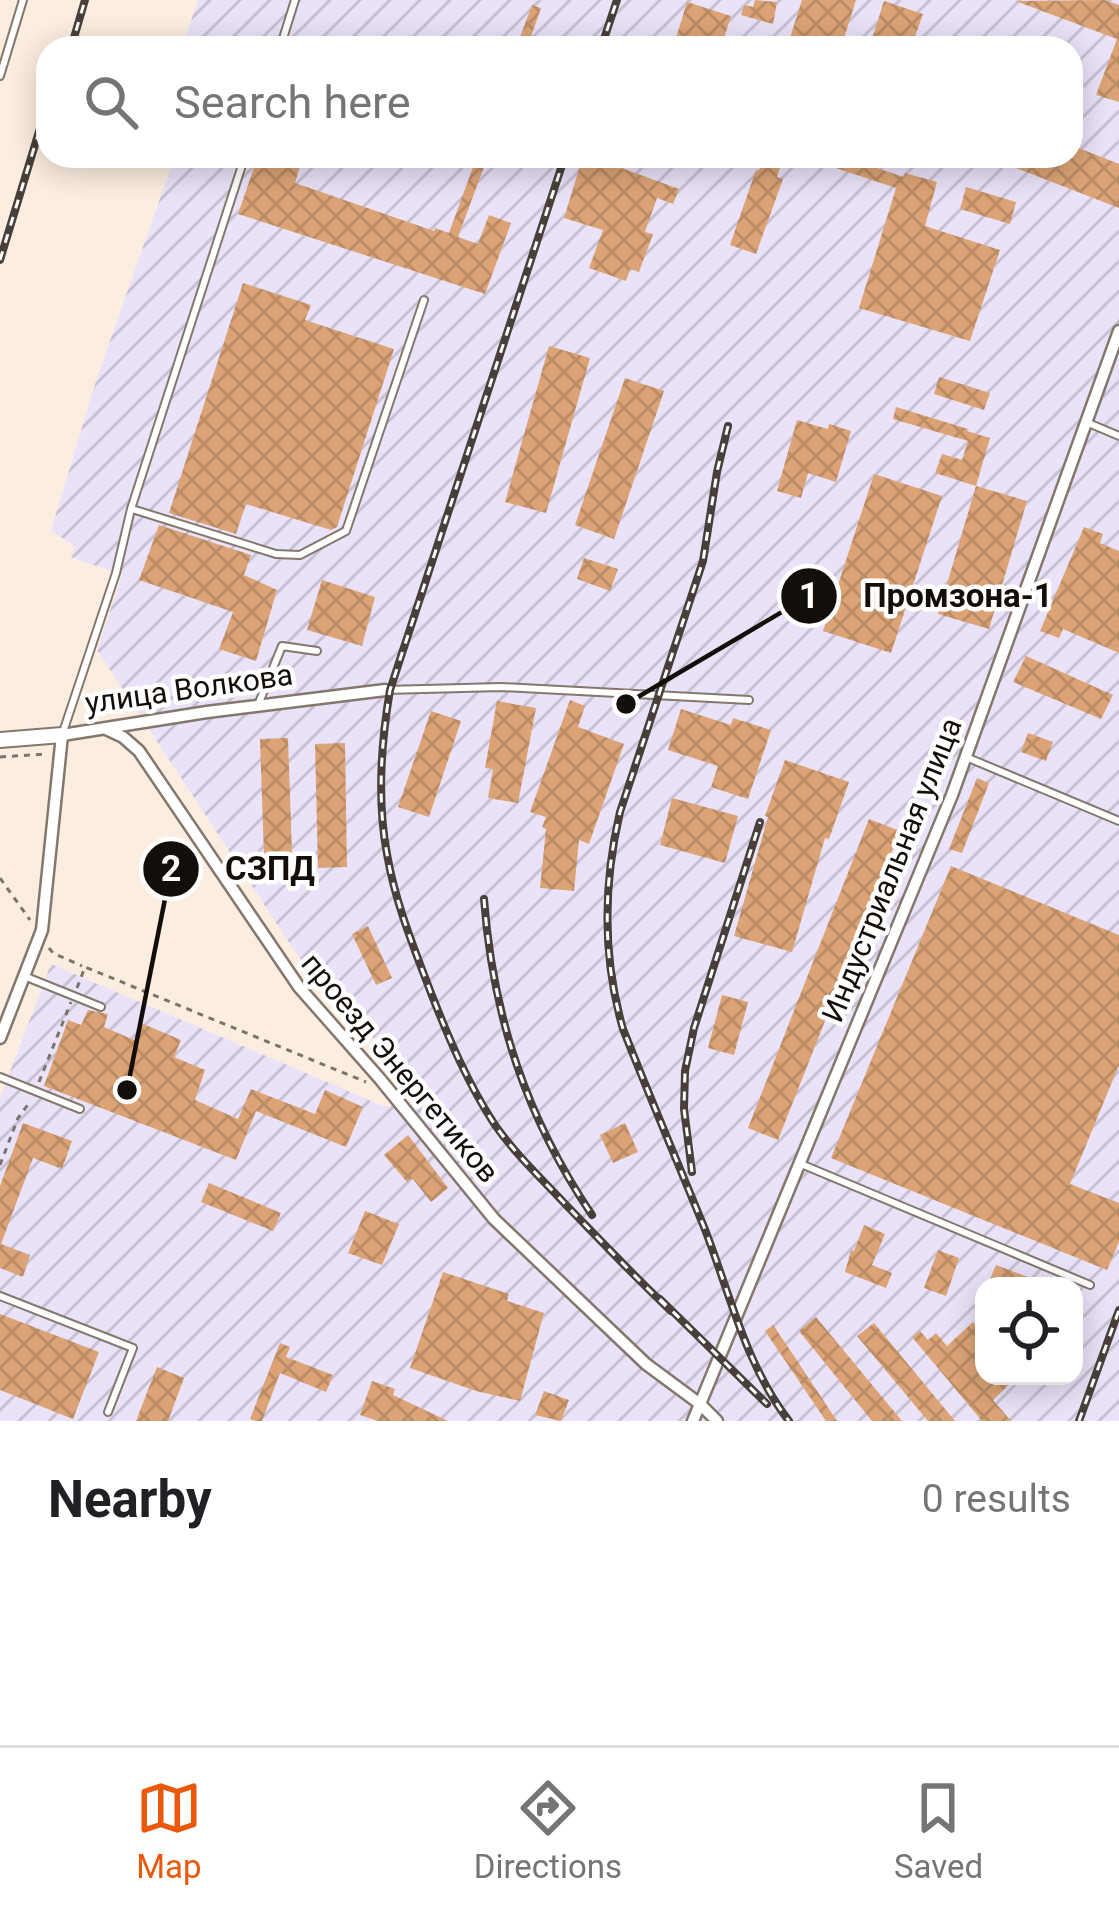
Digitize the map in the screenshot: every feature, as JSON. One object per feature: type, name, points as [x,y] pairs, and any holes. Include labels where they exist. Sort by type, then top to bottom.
[{"type":"street","name":"Индустриальная улица","points":[[693,1421],[966,757],[1119,331]]},
{"type":"street","name":"улица Волкова","points":[[0,740],[385,691]]},
{"type":"street","name":"проезд Энергетиков","points":[[106,729],[139,751],[299,987],[494,1219],[646,1364],[717,1421]]},
{"type":"street","points":[[0,1038],[42,930],[62,735]]},
{"type":"lane","points":[[0,76],[23,0]]},
{"type":"lane","points":[[284,36],[295,0]]},
{"type":"lane","points":[[62,735],[241,168]]},
{"type":"lane","points":[[131,509],[276,554],[300,555],[346,531],[424,300]]},
{"type":"lane","points":[[1086,422],[1119,436]]},
{"type":"lane","points":[[258,706],[281,646],[317,651]]},
{"type":"lane","points":[[385,691],[501,687],[748,700]]},
{"type":"lane","points":[[966,757],[1119,821]]},
{"type":"lane","points":[[24,976],[101,1007]]},
{"type":"lane","points":[[0,1077],[80,1109]]},
{"type":"lane","points":[[798,1163],[1090,1285]]},
{"type":"lane","points":[[0,1296],[133,1348],[108,1412]]},
{"type":"path","points":[[0,757],[59,753]]},
{"type":"path","points":[[0,1165],[85,967],[363,1082],[380,1079]]},
{"type":"shaded area","points":[[198,0],[1119,0],[1119,1421],[0,1421],[0,1098],[51,964],[383,1106],[434,1104],[298,956],[97,650],[122,575],[71,557],[75,546],[51,531],[96,381],[171,168],[1083,168],[1083,36],[186,36]]},
{"type":"building","points":[[755,0],[777,2],[773,24],[741,15],[744,5],[753,7]]},
{"type":"building","points":[[802,0],[856,0],[845,36],[791,36]]},
{"type":"building","points":[[1105,0],[1119,5],[1119,102],[1096,95],[1117,39],[1015,1]]},
{"type":"building","points":[[884,1],[923,14],[915,36],[873,36]]},
{"type":"building","points":[[687,2],[731,16],[725,36],[677,36]]},
{"type":"building","points":[[532,5],[541,8],[531,36],[520,36]]},
{"type":"building","points":[[1083,150],[1119,164],[1119,208],[1016,168],[1083,168]]},
{"type":"building","points":[[254,168],[299,168],[295,183],[449,233],[473,168],[484,168],[458,237],[478,244],[489,215],[511,223],[485,294],[238,214]]},
{"type":"building","points":[[579,168],[622,168],[679,189],[673,204],[657,198],[645,232],[653,234],[639,272],[630,269],[626,281],[589,268],[603,230],[564,218]]},
{"type":"building","points":[[780,168],[777,177],[783,179],[756,254],[730,245],[759,171]]},
{"type":"building","points":[[836,168],[877,168],[937,182],[925,226],[1000,250],[970,341],[859,308],[896,188]]},
{"type":"building","points":[[966,187],[1016,202],[1010,224],[960,209]]},
{"type":"building","points":[[243,283],[311,305],[305,320],[394,349],[337,527],[331,530],[246,504],[236,534],[169,513]]},
{"type":"building","points":[[549,346],[590,358],[546,513],[505,502]]},
{"type":"building","points":[[939,377],[990,393],[984,410],[934,394]]},
{"type":"building","points":[[625,378],[664,391],[614,539],[575,525]]},
{"type":"building","points":[[896,407],[990,438],[976,486],[935,473],[942,454],[962,460],[968,441],[893,419]]},
{"type":"building","points":[[797,420],[851,431],[836,482],[808,473],[801,498],[777,491]]},
{"type":"building","points":[[874,474],[942,496],[891,653],[823,631]]},
{"type":"building","points":[[976,486],[1027,501],[989,629],[938,614]]},
{"type":"building","points":[[159,525],[251,555],[244,575],[277,590],[256,661],[219,649],[233,612],[139,580]]},
{"type":"building","points":[[1084,527],[1103,534],[1100,543],[1119,551],[1119,653],[1063,629],[1059,638],[1040,631]]},
{"type":"building","points":[[584,558],[618,569],[610,591],[577,579]]},
{"type":"building","points":[[322,580],[375,597],[362,646],[307,630]]},
{"type":"building","points":[[1026,656],[1113,695],[1101,719],[1013,682]]},
{"type":"building","points":[[570,700],[585,706],[578,727],[624,744],[589,844],[579,840],[574,891],[540,888],[546,817],[530,812]]},
{"type":"building","points":[[497,701],[536,708],[518,803],[488,798],[493,769],[485,768]]},
{"type":"building","points":[[681,709],[731,725],[733,718],[771,730],[748,799],[711,787],[718,766],[668,750]]},
{"type":"building","points":[[431,711],[461,721],[429,817],[398,807]]},
{"type":"building","points":[[1028,733],[1053,742],[1046,761],[1021,752]]},
{"type":"building","points":[[288,738],[292,855],[264,856],[260,739]]},
{"type":"building","points":[[345,743],[347,867],[318,868],[315,744]]},
{"type":"building","points":[[785,760],[849,782],[829,839],[825,838],[792,952],[734,936],[765,816]]},
{"type":"building","points":[[977,778],[989,783],[962,853],[949,849]]},
{"type":"building","points":[[672,798],[738,816],[725,863],[660,845]]},
{"type":"building","points":[[869,819],[900,831],[778,1140],[748,1128]]},
{"type":"building","points":[[951,866],[1119,935],[1119,1065],[1070,1184],[1119,1203],[1119,1242],[1107,1270],[831,1158]]},
{"type":"building","points":[[368,926],[392,978],[376,985],[352,934]]},
{"type":"building","points":[[722,995],[748,1002],[734,1055],[708,1048]]},
{"type":"building","points":[[88,1010],[108,1014],[104,1027],[134,1040],[141,1023],[181,1040],[174,1057],[205,1070],[195,1100],[238,1119],[251,1089],[315,1114],[325,1090],[363,1107],[346,1147],[256,1111],[236,1160],[44,1086],[68,1020],[81,1025]]},
{"type":"building","points":[[23,1123],[72,1141],[62,1169],[33,1158],[1,1244],[30,1255],[23,1277],[0,1268],[0,1186]]},
{"type":"building","points":[[625,1123],[638,1152],[613,1163],[600,1135]]},
{"type":"building","points":[[408,1135],[448,1188],[431,1202],[384,1155]]},
{"type":"building","points":[[209,1183],[281,1213],[273,1231],[201,1202]]},
{"type":"building","points":[[365,1211],[399,1224],[382,1265],[348,1253]]},
{"type":"building","points":[[864,1225],[885,1234],[872,1265],[892,1273],[886,1288],[845,1272]]},
{"type":"building","points":[[938,1250],[959,1258],[946,1296],[924,1288]]},
{"type":"building","points":[[996,1265],[1028,1277],[991,1277]]},
{"type":"building","points":[[443,1272],[509,1294],[507,1301],[544,1313],[520,1401],[410,1368]]},
{"type":"building","points":[[0,1314],[99,1352],[73,1419],[0,1390]]},
{"type":"building","points":[[816,1317],[902,1421],[872,1421],[799,1331]]},
{"type":"building","points":[[874,1323],[955,1421],[928,1421],[857,1336]]},
{"type":"building","points":[[975,1324],[975,1385],[1009,1385],[993,1400],[1011,1421],[982,1421],[912,1337],[920,1331],[928,1340],[936,1333],[947,1346]]},
{"type":"building","points":[[773,1325],[837,1421],[826,1421],[765,1331]]},
{"type":"building","points":[[280,1343],[290,1347],[286,1357],[333,1375],[326,1392],[280,1373],[262,1421],[250,1419]]},
{"type":"building","points":[[157,1367],[184,1378],[168,1421],[136,1421]]},
{"type":"building","points":[[372,1381],[395,1389],[393,1395],[448,1421],[378,1421],[360,1415]]},
{"type":"building","points":[[544,1391],[569,1400],[561,1421],[535,1415]]},
{"type":"railway","points":[[74,36],[85,0]]},
{"type":"railway","points":[[605,36],[617,0]]},
{"type":"railway","points":[[0,260],[36,142]]},
{"type":"railway","points":[[561,168],[390,690],[382,751],[384,834],[406,925],[452,1044],[485,1109],[530,1167],[671,1311]]},
{"type":"railway","points":[[728,426],[703,561],[620,812],[610,866],[608,948],[623,1029],[750,1352],[789,1421]]},
{"type":"railway","points":[[692,1172],[684,1109],[685,1071],[694,1028],[760,822]]},
{"type":"railway","points":[[484,899],[495,984],[517,1064],[549,1141],[592,1215]]},
{"type":"railway","points":[[660,1299],[767,1404]]},
{"type":"railway","points":[[1079,1421],[1119,1310]]},
{"type":"place","name":"Промзона-1","points":[[626,704]]},
{"type":"place","name":"СЗПД","points":[[127,1090]]}]
